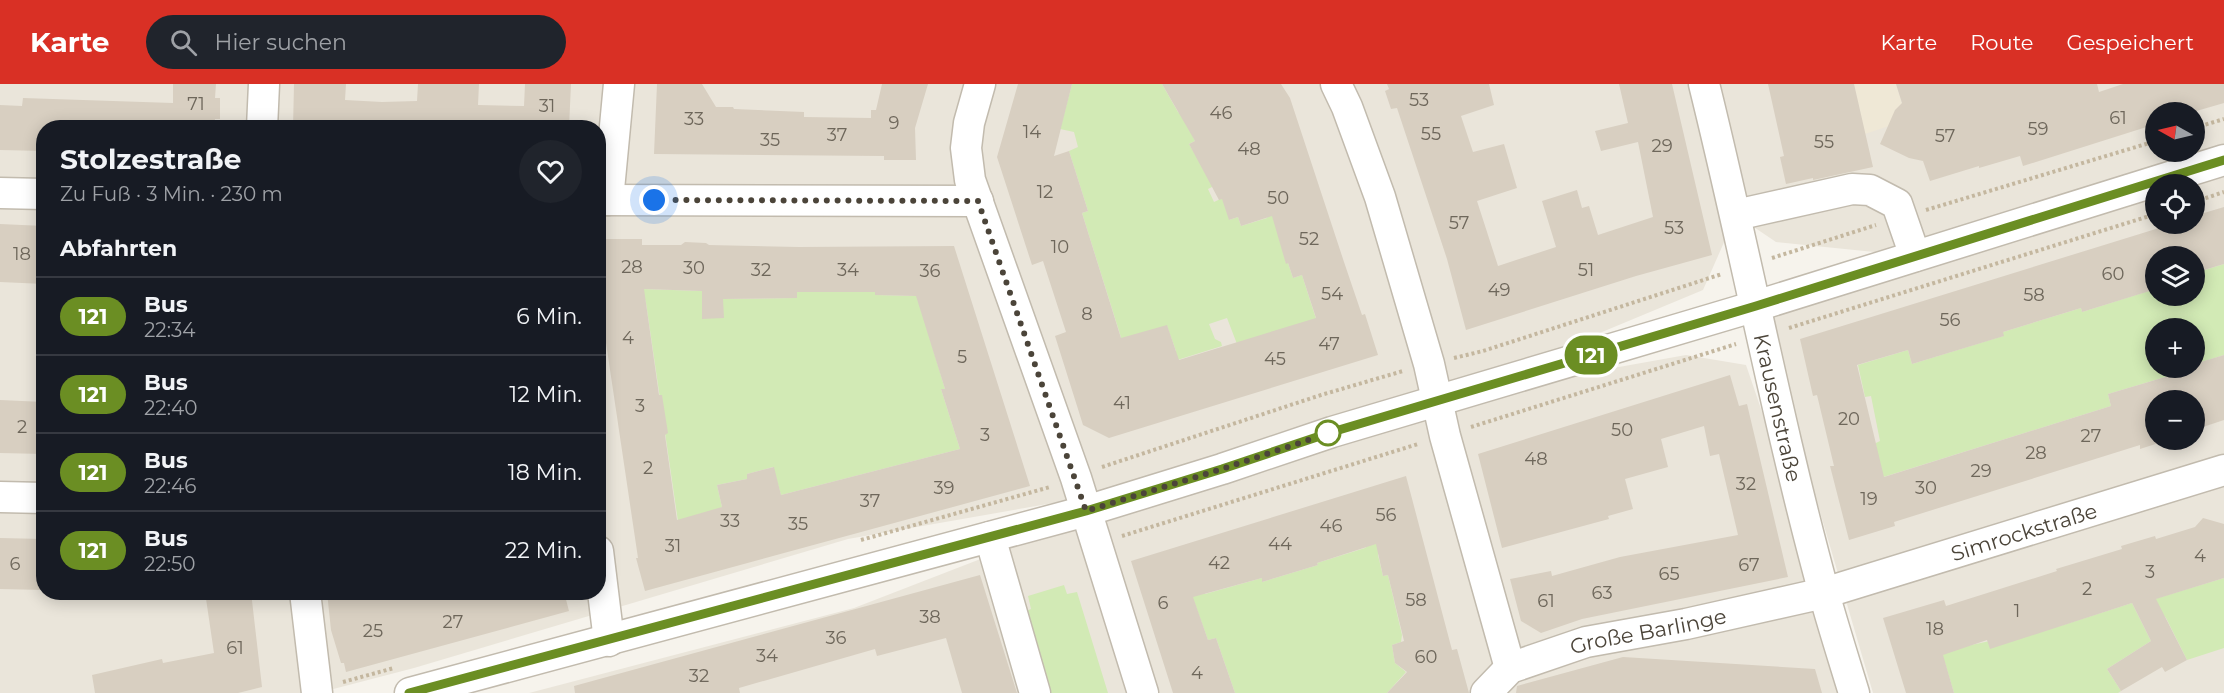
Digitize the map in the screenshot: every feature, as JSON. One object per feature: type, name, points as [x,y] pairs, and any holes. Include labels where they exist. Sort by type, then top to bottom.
[{"type":"street","points":[[262,120],[264,84]]},
{"type":"street","points":[[606,178],[619,84]]},
{"type":"street","points":[[980,84],[969,123],[966,148],[970,180],[1076,478],[1143,693]]},
{"type":"street","points":[[1336,84],[1347,107],[1380,197],[1429,364],[1446,436],[1510,668]]},
{"type":"street","name":"Krausenstraße","points":[[1704,84],[1824,593],[1854,693]]},
{"type":"street","points":[[405,680],[609,641],[1086,511],[1332,432],[1756,306],[2224,160]]},
{"type":"street","points":[[1736,215],[1852,189],[1870,190],[1897,204],[1916,256]]},
{"type":"street","points":[[0,193],[36,194]]},
{"type":"street","points":[[606,200],[978,201]]},
{"type":"street","name":"Simrockstraße","points":[[1824,593],[2224,470]]},
{"type":"street","points":[[0,497],[36,498]]},
{"type":"street","points":[[990,537],[1035,693]]},
{"type":"street","name":"Große Barlinge","points":[[1486,693],[1510,668],[1586,642],[1686,624],[1824,593]]},
{"type":"street","points":[[305,600],[316,691]]},
{"type":"street","points":[[604,600],[609,641]]},
{"type":"path","points":[[2205,125],[2224,119]]},
{"type":"path","points":[[856,541],[1048,488],[1111,463],[1288,406],[1429,364],[1483,351],[1902,217],[2145,144]]},
{"type":"path","points":[[2205,198],[2224,192]]},
{"type":"path","points":[[1096,544],[2145,217]]},
{"type":"path","points":[[316,691],[405,680]]},
{"type":"shaded area","points":[[0,84],[2224,84],[2224,693],[1873,693],[1760,307],[1914,256],[1776,242],[1736,215],[1703,290],[1441,399],[1686,355],[1746,365],[1824,593],[1854,693],[529,693],[854,608],[1185,480],[848,539],[414,668],[318,693],[0,693]]},
{"type":"shaded area","points":[[1854,84],[1896,84],[1902,105],[1895,110],[1892,125],[1865,134]]},
{"type":"green space","points":[[1072,84],[1162,84],[1178,112],[1183,115],[1195,141],[1189,144],[1214,186],[1208,189],[1214,202],[1231,194],[1229,220],[1238,217],[1241,226],[1267,218],[1274,205],[1286,263],[1288,263],[1293,278],[1302,275],[1319,328],[1237,344],[1227,318],[1209,324],[1215,339],[1221,342],[1222,346],[1174,361],[1176,351],[1167,326],[1124,347],[1082,213],[1088,211],[1069,151],[1078,147],[1074,132],[1060,129]]},
{"type":"green space","points":[[2224,264],[2224,355],[2205,361],[2205,318],[2145,318],[2145,378],[2162,378],[2108,394],[2111,406],[1877,479],[1876,443],[1880,441],[1871,396],[1865,397],[1858,365],[1908,350],[1912,364],[2003,336],[2003,332],[2081,308],[2082,312],[2145,292],[2145,306],[2205,306],[2205,270]]},
{"type":"green space","points":[[642,289],[702,291],[702,318],[723,318],[723,299],[797,298],[797,292],[875,292],[875,295],[917,296],[945,389],[941,389],[960,449],[781,495],[773,467],[747,474],[747,479],[717,485],[722,507],[680,535],[646,303]]},
{"type":"green space","points":[[1382,536],[1378,555],[1383,576],[1388,575],[1402,635],[1401,642],[1392,645],[1395,663],[1406,672],[1387,693],[1235,693],[1216,638],[1208,640],[1191,593],[1202,590],[1205,594],[1262,578],[1262,582],[1365,548]]},
{"type":"green space","points":[[2224,578],[2224,648],[2187,660],[2166,618],[2151,600]]},
{"type":"green space","points":[[1064,585],[1067,594],[1077,592],[1108,693],[1046,693],[1021,613],[1031,609],[1028,596]]},
{"type":"green space","points":[[2132,603],[2151,641],[2107,669],[2121,691],[2118,693],[1954,693],[1945,663],[1934,653],[2060,626]]},
{"type":"building","points":[[173,84],[216,84],[215,98],[220,98],[220,119],[36,120],[36,151],[0,150],[0,105],[22,106],[23,98],[173,103]]},
{"type":"building","points":[[294,84],[346,84],[345,100],[382,102],[417,101],[418,84],[479,84],[478,105],[524,106],[525,84],[571,84],[569,120],[293,120]]},
{"type":"building","points":[[657,84],[702,84],[716,107],[804,112],[804,117],[871,118],[871,110],[876,110],[882,84],[928,84],[915,128],[916,160],[884,160],[884,156],[654,154]]},
{"type":"building","points":[[1018,84],[1072,84],[1054,156],[1069,151],[1088,211],[1082,213],[1121,338],[1167,325],[1179,360],[1316,318],[1302,275],[1293,278],[1288,263],[1286,264],[1272,216],[1241,226],[1238,217],[1229,220],[1222,199],[1219,200],[1189,144],[1195,141],[1162,84],[1281,84],[1290,98],[1362,315],[1365,314],[1378,355],[1109,438],[1083,425],[1055,336],[1066,332],[1043,261],[1032,265],[997,157]]},
{"type":"building","points":[[1387,84],[1489,84],[1494,105],[1461,116],[1473,152],[1504,144],[1517,188],[1477,201],[1498,266],[1556,247],[1542,201],[1577,190],[1582,208],[1589,206],[1598,235],[1653,217],[1638,142],[1601,151],[1595,131],[1628,123],[1619,84],[1672,84],[1712,255],[1636,276],[1466,330],[1447,259],[1397,108],[1391,109],[1385,91],[1389,89]]},
{"type":"building","points":[[1768,84],[1854,84],[1873,167],[1786,184],[1780,157],[1784,156]]},
{"type":"building","points":[[1896,84],[2097,84],[2099,92],[2123,84],[2224,84],[2224,103],[2205,109],[2205,102],[2145,102],[2145,127],[2023,166],[2020,156],[1930,181],[1923,161],[1909,158],[1880,144],[1895,110],[1902,103]]},
{"type":"building","points":[[2224,207],[2224,264],[2205,270],[2205,246],[2145,246],[2145,292],[2082,312],[2081,308],[2003,332],[2004,336],[1912,364],[1908,350],[1857,365],[1884,477],[2111,406],[2108,394],[2162,378],[2205,378],[2205,361],[2224,355],[2224,420],[2205,426],[2205,390],[2145,390],[2145,447],[2140,449],[2140,445],[1894,522],[1895,526],[1849,540],[1830,466],[1834,466],[1817,395],[1813,396],[1800,339],[2145,232],[2205,234],[2205,213]]},
{"type":"building","points":[[0,224],[36,226],[36,284],[0,282]]},
{"type":"building","points":[[606,239],[642,239],[642,245],[681,245],[685,242],[709,245],[799,247],[954,246],[1030,486],[645,591],[636,558],[638,558],[606,343]],"holes":[[[644,289],[702,291],[702,319],[724,318],[723,299],[797,298],[797,292],[875,292],[875,295],[916,296],[945,389],[941,389],[960,449],[781,495],[774,467],[747,474],[747,479],[717,485],[722,507],[677,520],[665,435],[668,433],[662,395],[659,395]]]},
{"type":"building","points":[[1730,375],[1739,406],[1747,404],[1788,577],[1582,619],[1541,633],[1521,621],[1510,579],[1551,571],[1552,576],[1620,557],[1738,535],[1719,454],[1710,456],[1704,426],[1661,439],[1668,467],[1625,479],[1633,509],[1608,516],[1609,519],[1502,548],[1478,454]]},
{"type":"building","points":[[0,400],[36,402],[36,454],[0,453]]},
{"type":"building","points":[[1406,476],[1452,650],[1457,649],[1469,693],[1387,693],[1407,672],[1395,663],[1392,645],[1404,641],[1388,575],[1383,576],[1376,544],[1262,582],[1262,578],[1193,597],[1208,640],[1216,638],[1235,693],[1173,693],[1131,561]]},
{"type":"building","points":[[2203,518],[2224,524],[2224,578],[2156,599],[2187,660],[2165,672],[2162,667],[2121,691],[2107,669],[2151,641],[2132,603],[1990,649],[1987,640],[1943,655],[1954,693],[1906,693],[1883,618],[1944,600],[1946,606],[2122,549],[2121,546],[2155,536],[2156,539],[2195,527]]},
{"type":"building","points":[[0,538],[36,539],[36,590],[0,589]]},
{"type":"building","points":[[980,575],[1017,693],[962,693],[946,638],[877,656],[875,649],[739,688],[740,693],[575,693],[574,686]]},
{"type":"building","points":[[206,600],[252,600],[262,687],[238,693],[95,693],[92,675],[162,659],[163,663],[214,653]]},
{"type":"building","points":[[328,600],[566,600],[569,611],[346,672],[331,630]]},
{"type":"building","points":[[1623,657],[1815,669],[1822,693],[1516,693],[1517,686]]},
{"type":"bus line","name":"121","points":[[409,693],[1086,511],[1332,432],[1756,306],[2224,160]]},
{"type":"route","points":[[654,200],[978,201],[1086,511],[1332,432],[1328,433]]}]
